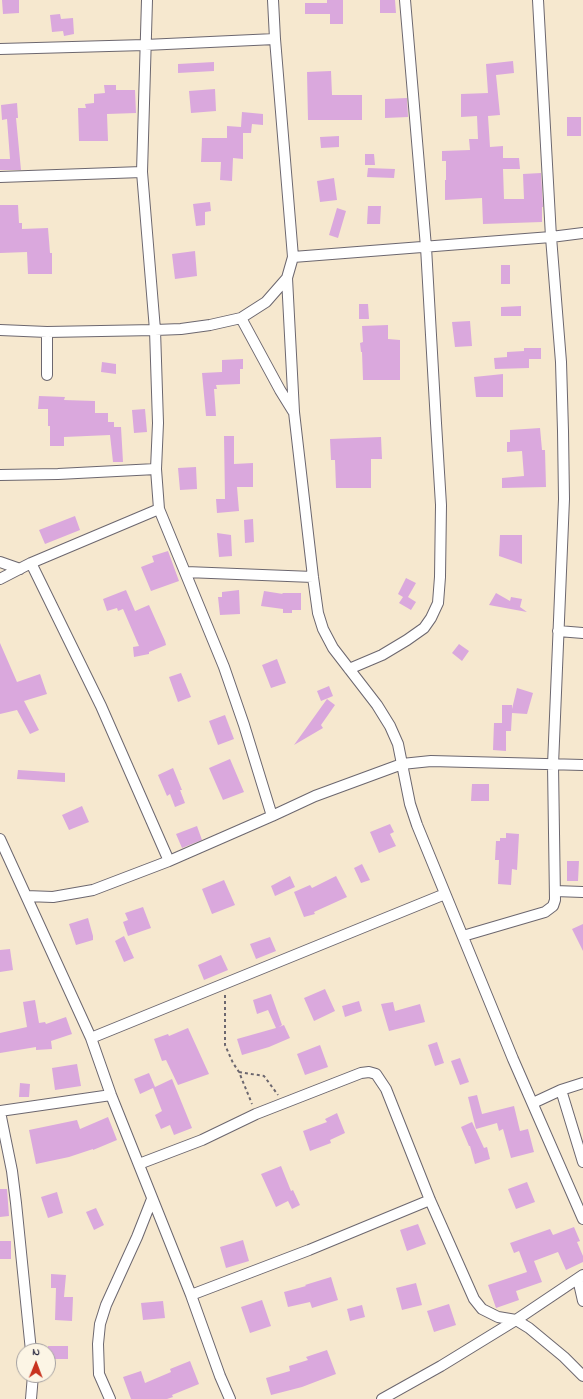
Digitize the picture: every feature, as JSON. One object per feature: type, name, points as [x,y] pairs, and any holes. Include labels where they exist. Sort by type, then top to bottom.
[{"type":"street","points":[[147,0],[144,45],[142,172],[155,330],[158,423],[156,469],[159,509],[224,666],[272,816]]},
{"type":"street","points":[[273,0],[293,257],[287,278],[294,412],[318,612],[323,629],[333,648],[377,705],[390,726],[398,744],[410,804],[445,894],[513,1059],[583,1219]]},
{"type":"street","points":[[349,669],[382,655],[424,628],[431,618],[438,603],[440,577],[441,505],[426,246],[405,0]]},
{"type":"street","points":[[463,936],[545,912],[552,906],[555,900],[553,765],[563,546],[564,477],[561,362],[551,238],[538,0]]},
{"type":"street","points":[[0,49],[144,45],[275,39]]},
{"type":"street","points":[[0,177],[142,172]]},
{"type":"street","points":[[293,257],[426,246],[551,238],[583,233]]},
{"type":"street","points":[[0,330],[47,332],[155,330],[180,329],[210,325],[241,318],[266,302],[287,278]]},
{"type":"street","points":[[241,318],[272,377],[294,412]]},
{"type":"street","points":[[47,332],[47,374]]},
{"type":"street","points":[[0,475],[58,474],[156,469]]},
{"type":"street","points":[[0,579],[31,563],[159,509]]},
{"type":"street","points":[[0,562],[20,569]]},
{"type":"street","points":[[31,563],[101,706],[169,861]]},
{"type":"street","points":[[186,572],[313,577]]},
{"type":"street","points":[[558,631],[583,633]]},
{"type":"street","points":[[26,896],[53,897],[93,890],[169,861],[322,793],[402,764],[430,761],[583,765]]},
{"type":"street","points":[[0,839],[91,1038],[111,1095],[191,1295],[220,1376],[230,1399]]},
{"type":"street","points":[[555,891],[583,892]]},
{"type":"street","points":[[91,1038],[445,894]]},
{"type":"street","points":[[139,1164],[202,1140],[256,1114],[360,1073],[369,1072],[376,1074],[386,1089],[430,1200],[474,1299],[482,1309],[498,1317],[516,1320],[529,1328],[549,1344],[583,1376]]},
{"type":"street","points":[[533,1103],[561,1090],[583,1083]]},
{"type":"street","points":[[561,1090],[583,1162]]},
{"type":"street","points":[[30,1343],[12,1171],[0,1111],[111,1095]]},
{"type":"street","points":[[110,1399],[99,1374],[98,1344],[100,1324],[106,1305],[137,1237],[152,1199]]},
{"type":"street","points":[[191,1295],[309,1250],[430,1200]]},
{"type":"street","points":[[382,1399],[441,1366],[516,1320],[580,1277],[583,1301]]},
{"type":"street","points":[[31,1399],[33,1383]]},
{"type":"path","points":[[224,984],[224,1040],[226,1050],[239,1072],[256,1114]]},
{"type":"path","points":[[239,1072],[264,1076],[284,1104]]},
{"type":"building","points":[[2,0],[19,0],[19,13],[3,14]]},
{"type":"building","points":[[327,0],[343,0],[343,24],[330,24],[330,14],[305,14],[305,3],[327,3]]},
{"type":"building","points":[[380,0],[395,0],[396,13],[380,13]]},
{"type":"building","points":[[60,14],[61,19],[73,18],[74,34],[64,36],[63,31],[52,32],[50,15]]},
{"type":"building","points":[[513,61],[514,73],[496,75],[500,115],[488,116],[490,147],[503,146],[503,158],[519,158],[520,169],[503,169],[504,199],[524,199],[523,174],[541,173],[543,207],[542,222],[483,224],[482,198],[445,200],[446,161],[442,161],[442,151],[470,150],[469,139],[478,139],[477,116],[461,117],[461,94],[488,93],[486,64]]},
{"type":"building","points":[[214,62],[214,71],[178,73],[178,64]]},
{"type":"building","points":[[331,71],[332,95],[362,95],[362,120],[308,120],[307,72]]},
{"type":"building","points":[[104,85],[116,85],[116,90],[135,90],[136,113],[107,114],[108,141],[79,141],[78,108],[86,108],[85,104],[94,103],[94,94],[105,93]]},
{"type":"building","points":[[215,89],[216,111],[191,113],[189,91]]},
{"type":"building","points":[[407,98],[408,117],[385,118],[385,99]]},
{"type":"building","points":[[17,103],[18,118],[16,118],[21,170],[0,170],[0,159],[10,159],[7,119],[2,120],[1,105]]},
{"type":"building","points":[[242,112],[263,114],[263,125],[252,124],[251,133],[243,133],[243,159],[233,158],[232,181],[220,180],[221,162],[201,162],[202,138],[227,138],[227,126],[241,127]]},
{"type":"building","points":[[567,117],[581,117],[581,136],[567,136]]},
{"type":"building","points":[[339,136],[339,147],[321,148],[320,137]]},
{"type":"building","points":[[365,154],[374,154],[375,165],[365,165]]},
{"type":"building","points":[[368,168],[395,169],[394,178],[367,177]]},
{"type":"building","points":[[334,178],[337,200],[320,202],[317,181]]},
{"type":"building","points":[[210,202],[211,211],[205,212],[205,225],[196,226],[193,204]]},
{"type":"building","points":[[0,205],[18,205],[19,223],[22,223],[22,229],[48,228],[50,253],[52,253],[52,274],[28,274],[27,252],[0,253]]},
{"type":"building","points":[[368,206],[381,206],[380,224],[367,224]]},
{"type":"building","points":[[337,208],[346,211],[338,238],[329,235]]},
{"type":"building","points":[[195,251],[197,276],[175,279],[172,254]]},
{"type":"building","points":[[501,265],[510,265],[510,284],[501,284]]},
{"type":"building","points":[[359,304],[368,304],[369,319],[359,319]]},
{"type":"building","points":[[521,306],[521,316],[501,316],[501,307]]},
{"type":"building","points":[[470,321],[472,346],[455,347],[452,322]]},
{"type":"building","points":[[388,325],[388,339],[400,340],[400,380],[363,380],[362,352],[360,343],[363,342],[362,326]]},
{"type":"building","points":[[524,348],[541,348],[541,359],[529,359],[529,368],[495,369],[494,358],[507,357],[507,352],[524,351]]},
{"type":"building","points":[[243,359],[243,369],[240,369],[240,384],[216,385],[217,389],[214,389],[216,416],[206,416],[202,373],[222,372],[222,360]]},
{"type":"building","points":[[102,362],[116,364],[116,374],[101,372]]},
{"type":"building","points":[[503,374],[503,397],[476,397],[474,377]]},
{"type":"building","points":[[39,396],[65,397],[64,400],[95,401],[95,413],[108,413],[108,422],[114,422],[114,427],[121,427],[123,462],[113,462],[110,435],[64,437],[64,446],[50,446],[48,409],[38,409]]},
{"type":"building","points":[[145,409],[147,432],[134,433],[132,410]]},
{"type":"building","points":[[540,428],[542,450],[545,450],[546,487],[502,488],[502,478],[524,476],[522,451],[507,452],[507,442],[510,442],[510,430]]},
{"type":"building","points":[[224,436],[234,436],[234,464],[253,463],[253,487],[237,487],[239,511],[217,513],[216,499],[225,499]]},
{"type":"building","points":[[381,437],[382,459],[371,459],[371,488],[336,488],[335,460],[331,460],[330,439]]},
{"type":"building","points":[[196,467],[197,489],[180,490],[178,468]]},
{"type":"building","points":[[75,516],[80,530],[45,544],[39,530]]},
{"type":"building","points":[[253,519],[254,542],[245,543],[244,520]]},
{"type":"building","points":[[217,533],[231,535],[232,556],[219,557]]},
{"type":"building","points":[[500,535],[522,535],[522,564],[499,556]]},
{"type":"building","points":[[168,551],[179,581],[151,591],[141,567],[154,562],[152,556]]},
{"type":"building","points":[[406,578],[416,583],[408,597],[416,602],[411,610],[399,603],[403,597],[398,594]]},
{"type":"building","points":[[126,590],[135,611],[149,605],[165,641],[166,645],[149,652],[149,654],[134,657],[133,647],[139,646],[123,609],[118,611],[117,608],[107,611],[103,599]]},
{"type":"building","points":[[239,590],[240,614],[220,615],[218,597],[222,597],[222,592]]},
{"type":"building","points":[[264,591],[283,594],[282,593],[301,593],[301,610],[292,610],[292,613],[283,613],[283,609],[261,606]]},
{"type":"building","points":[[496,593],[510,601],[511,597],[522,599],[520,607],[527,612],[489,605]]},
{"type":"building","points":[[0,643],[17,682],[40,674],[47,694],[24,701],[39,730],[30,734],[17,710],[0,714]]},
{"type":"building","points":[[459,644],[469,651],[462,661],[452,653]]},
{"type":"building","points":[[277,659],[286,683],[271,688],[262,665]]},
{"type":"building","points":[[181,673],[191,697],[178,702],[169,677]]},
{"type":"building","points":[[329,686],[333,696],[321,701],[317,691]]},
{"type":"building","points":[[517,688],[533,693],[527,714],[512,713],[511,731],[506,731],[506,751],[493,750],[494,723],[502,723],[502,705],[512,705],[512,709]]},
{"type":"building","points":[[327,699],[335,705],[321,725],[323,728],[294,745]]},
{"type":"building","points":[[225,715],[234,739],[218,745],[209,721]]},
{"type":"building","points":[[230,759],[244,792],[223,800],[209,768]]},
{"type":"building","points":[[173,768],[182,790],[180,790],[185,803],[175,807],[170,794],[167,796],[158,775]]},
{"type":"building","points":[[18,770],[65,773],[65,782],[17,779]]},
{"type":"building","points":[[472,784],[489,784],[489,801],[471,801]]},
{"type":"building","points":[[82,806],[89,822],[69,830],[62,815]]},
{"type":"building","points":[[390,824],[394,832],[390,834],[396,846],[379,853],[370,832]]},
{"type":"building","points":[[197,826],[202,840],[182,848],[176,834]]},
{"type":"building","points":[[506,833],[519,834],[517,870],[512,869],[511,885],[498,884],[499,860],[495,860],[496,841],[500,841],[500,838],[506,838]]},
{"type":"building","points":[[567,861],[579,861],[578,881],[567,881]]},
{"type":"building","points":[[362,864],[370,880],[361,883],[354,868]]},
{"type":"building","points":[[290,876],[295,887],[275,896],[271,886]]},
{"type":"building","points":[[336,876],[347,897],[314,912],[315,914],[304,917],[294,892],[310,885],[312,888]]},
{"type":"building","points":[[224,880],[235,905],[212,914],[202,889]]},
{"type":"building","points":[[143,907],[151,928],[128,936],[123,922],[128,920],[125,913]]},
{"type":"building","points":[[88,918],[93,940],[76,945],[69,924]]},
{"type":"building","points":[[583,924],[583,951],[572,929]]},
{"type":"building","points":[[124,936],[134,958],[124,962],[115,941]]},
{"type":"building","points":[[270,937],[276,951],[256,959],[250,944]]},
{"type":"building","points":[[10,949],[13,970],[0,972],[0,950]]},
{"type":"building","points":[[221,955],[228,970],[204,980],[198,965]]},
{"type":"building","points":[[325,989],[335,1011],[314,1021],[304,998]]},
{"type":"building","points":[[271,994],[282,1025],[279,1027],[284,1025],[290,1038],[269,1047],[242,1055],[237,1039],[276,1028],[268,1010],[257,1014],[253,1000]]},
{"type":"building","points":[[35,1000],[39,1023],[45,1022],[46,1024],[66,1017],[72,1034],[51,1041],[52,1049],[36,1050],[36,1047],[0,1053],[0,1033],[27,1027],[23,1002]]},
{"type":"building","points":[[359,1001],[362,1011],[345,1017],[342,1006]]},
{"type":"building","points":[[393,1002],[395,1011],[420,1004],[425,1022],[389,1031],[381,1004]]},
{"type":"building","points":[[188,1028],[209,1074],[178,1085],[166,1060],[162,1061],[154,1039],[168,1034],[169,1036]]},
{"type":"building","points":[[437,1042],[444,1063],[435,1066],[428,1045]]},
{"type":"building","points":[[320,1045],[328,1067],[305,1075],[297,1054]]},
{"type":"building","points":[[460,1058],[469,1082],[460,1085],[451,1061]]},
{"type":"building","points":[[77,1064],[81,1086],[55,1090],[52,1068]]},
{"type":"building","points":[[149,1073],[155,1087],[172,1079],[192,1128],[174,1135],[170,1125],[161,1129],[155,1115],[162,1111],[153,1088],[140,1094],[134,1079]]},
{"type":"building","points":[[20,1083],[30,1084],[29,1097],[19,1097]]},
{"type":"building","points":[[477,1095],[482,1114],[514,1106],[520,1131],[528,1129],[534,1152],[511,1158],[503,1129],[499,1131],[497,1123],[476,1129],[468,1097]]},
{"type":"building","points":[[337,1113],[345,1133],[330,1140],[331,1143],[310,1151],[303,1131],[327,1122],[325,1119]]},
{"type":"building","points":[[108,1117],[117,1140],[93,1150],[36,1164],[29,1130],[77,1120],[80,1129]]},
{"type":"building","points":[[472,1122],[484,1148],[487,1147],[490,1159],[475,1164],[470,1146],[461,1127]]},
{"type":"building","points":[[281,1166],[291,1191],[293,1190],[300,1205],[292,1209],[288,1201],[276,1207],[261,1174]]},
{"type":"building","points":[[527,1182],[535,1202],[516,1209],[508,1189]]},
{"type":"building","points":[[0,1189],[7,1189],[9,1216],[0,1217]]},
{"type":"building","points":[[57,1192],[63,1213],[48,1218],[41,1197]]},
{"type":"building","points":[[96,1208],[104,1225],[94,1230],[86,1212]]},
{"type":"building","points":[[418,1224],[426,1244],[407,1251],[400,1230]]},
{"type":"building","points":[[574,1227],[580,1241],[577,1242],[583,1256],[583,1262],[566,1270],[558,1252],[534,1261],[542,1282],[516,1291],[519,1300],[496,1308],[488,1285],[527,1272],[519,1251],[514,1253],[510,1243],[550,1229],[553,1235]]},
{"type":"building","points":[[243,1240],[249,1261],[226,1268],[220,1247]]},
{"type":"building","points":[[0,1241],[11,1241],[11,1259],[0,1259]]},
{"type":"building","points":[[51,1274],[66,1275],[64,1297],[73,1297],[72,1321],[55,1320],[56,1288],[51,1288]]},
{"type":"building","points":[[331,1277],[338,1300],[312,1308],[310,1302],[288,1307],[284,1292]]},
{"type":"building","points":[[416,1283],[422,1305],[402,1310],[396,1288]]},
{"type":"building","points":[[262,1300],[271,1326],[250,1333],[241,1307]]},
{"type":"building","points":[[163,1301],[165,1318],[143,1320],[141,1303]]},
{"type":"building","points":[[449,1304],[456,1325],[434,1332],[427,1311]]},
{"type":"building","points":[[362,1305],[365,1317],[350,1321],[347,1309]]},
{"type":"building","points":[[56,1346],[68,1346],[68,1359],[56,1359]]},
{"type":"building","points":[[327,1350],[336,1374],[302,1387],[271,1395],[266,1378],[290,1371],[289,1366],[308,1360],[306,1357]]},
{"type":"building","points":[[190,1361],[199,1384],[172,1395],[173,1397],[167,1399],[131,1399],[123,1377],[141,1371],[145,1383],[171,1372],[170,1369]]}]
